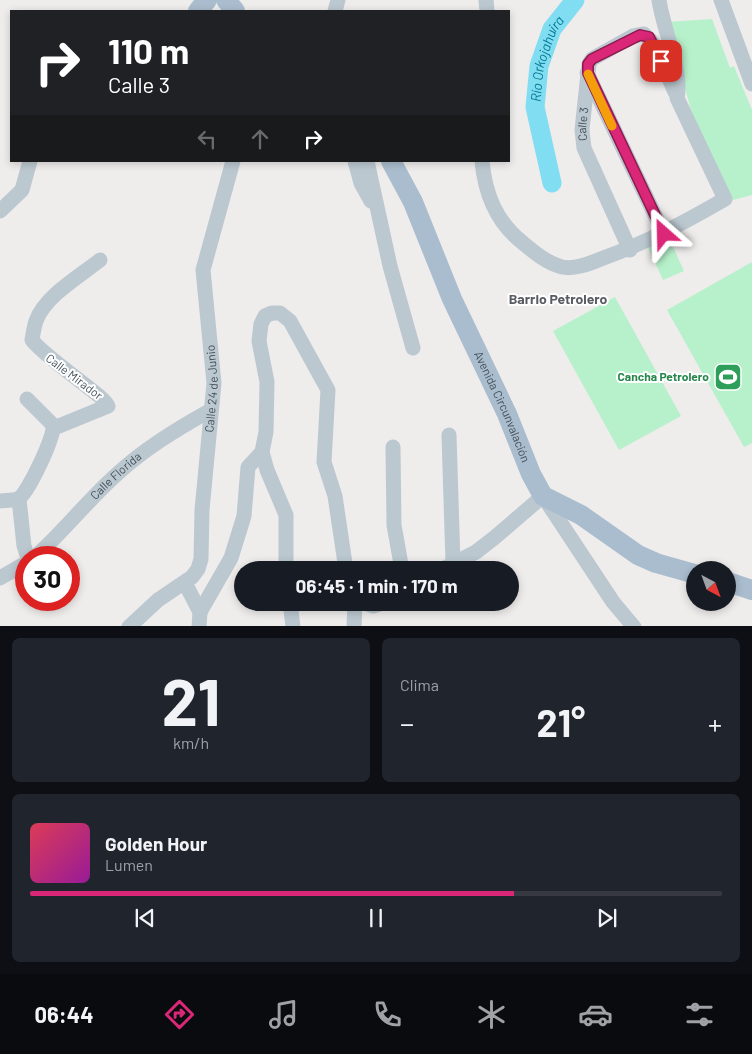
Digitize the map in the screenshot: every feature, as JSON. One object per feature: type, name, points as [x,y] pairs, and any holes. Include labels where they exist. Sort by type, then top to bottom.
[{"type":"main road","points":[[199,10],[207,0]]},
{"type":"main road","points":[[226,0],[234,10]]},
{"type":"main road","name":"Avenida Circunvalación","points":[[392,162],[413,202],[452,299],[504,406],[530,474],[542,496]]},
{"type":"main road","points":[[542,496],[581,515],[638,555],[656,563],[686,571]]},
{"type":"main road","points":[[736,585],[752,590]]},
{"type":"street","points":[[482,162],[486,188],[493,207],[506,227],[535,253],[551,263],[564,268],[630,250],[664,234],[725,199],[677,98],[680,84],[662,23],[658,0]]},
{"type":"street","points":[[721,0],[746,53],[752,84]]},
{"type":"street","name":"Calle 3","points":[[630,250],[584,148],[582,130],[588,64],[592,59],[633,36],[644,34],[653,43],[677,98]]},
{"type":"street","points":[[588,73],[664,234]]},
{"type":"street","points":[[0,211],[22,190],[30,162]]},
{"type":"street","name":"Calle 24 de Junio","points":[[185,584],[198,569],[200,559],[214,383],[214,365],[203,270],[233,162]]},
{"type":"street","points":[[355,162],[361,183],[381,220]]},
{"type":"street","points":[[368,162],[390,266],[413,348]]},
{"type":"street","name":"Calle Mirador","points":[[54,428],[108,406],[103,398],[55,364],[32,340],[36,320],[47,304],[64,287],[100,260]]},
{"type":"street","points":[[286,561],[286,515],[267,470],[262,452],[266,432],[267,391],[259,341],[260,329],[265,316],[272,313],[280,313],[290,321],[328,390],[324,462],[335,496],[345,561]]},
{"type":"street","points":[[24,546],[19,499],[43,457],[54,428],[27,399]]},
{"type":"street","name":"Calle Florida","points":[[47,546],[117,474],[154,444],[211,410]]},
{"type":"street","points":[[447,561],[448,435]]},
{"type":"street","points":[[393,447],[394,524],[400,561]]},
{"type":"street","points":[[200,619],[231,558],[244,516],[248,467],[262,452]]},
{"type":"street","points":[[457,561],[476,552],[542,496],[609,596],[634,626]]},
{"type":"street","points":[[0,501],[19,499]]},
{"type":"street","points":[[0,578],[15,570]]},
{"type":"street","points":[[129,626],[158,600],[185,584],[200,619]]},
{"type":"street","points":[[291,611],[293,626]]},
{"type":"street","points":[[354,626],[355,611]]},
{"type":"green space","points":[[712,19],[730,68],[734,66],[752,110],[752,195],[733,200],[697,132],[667,22]]},
{"type":"green space","points":[[669,238],[684,271],[663,280],[648,247]]},
{"type":"green space","name":"Cancha Petrolero","points":[[752,262],[752,443],[744,447],[667,310]]},
{"type":"green space","points":[[615,297],[681,416],[619,450],[553,331]]},
{"type":"waterway","name":"Río Orkojahuira","points":[[552,183],[535,107],[539,66],[552,29],[575,0]]},
{"type":"slow traffic","points":[[588,74],[612,126]]},
{"type":"place","name":"Cancha Petrolero","points":[[728,377]]},
{"type":"district","name":"Barrio Petrolero","points":[[558,299]]},
{"type":"route","points":[[661,61],[653,43],[644,34],[633,36],[592,59],[588,64],[588,73],[664,234]]}]
